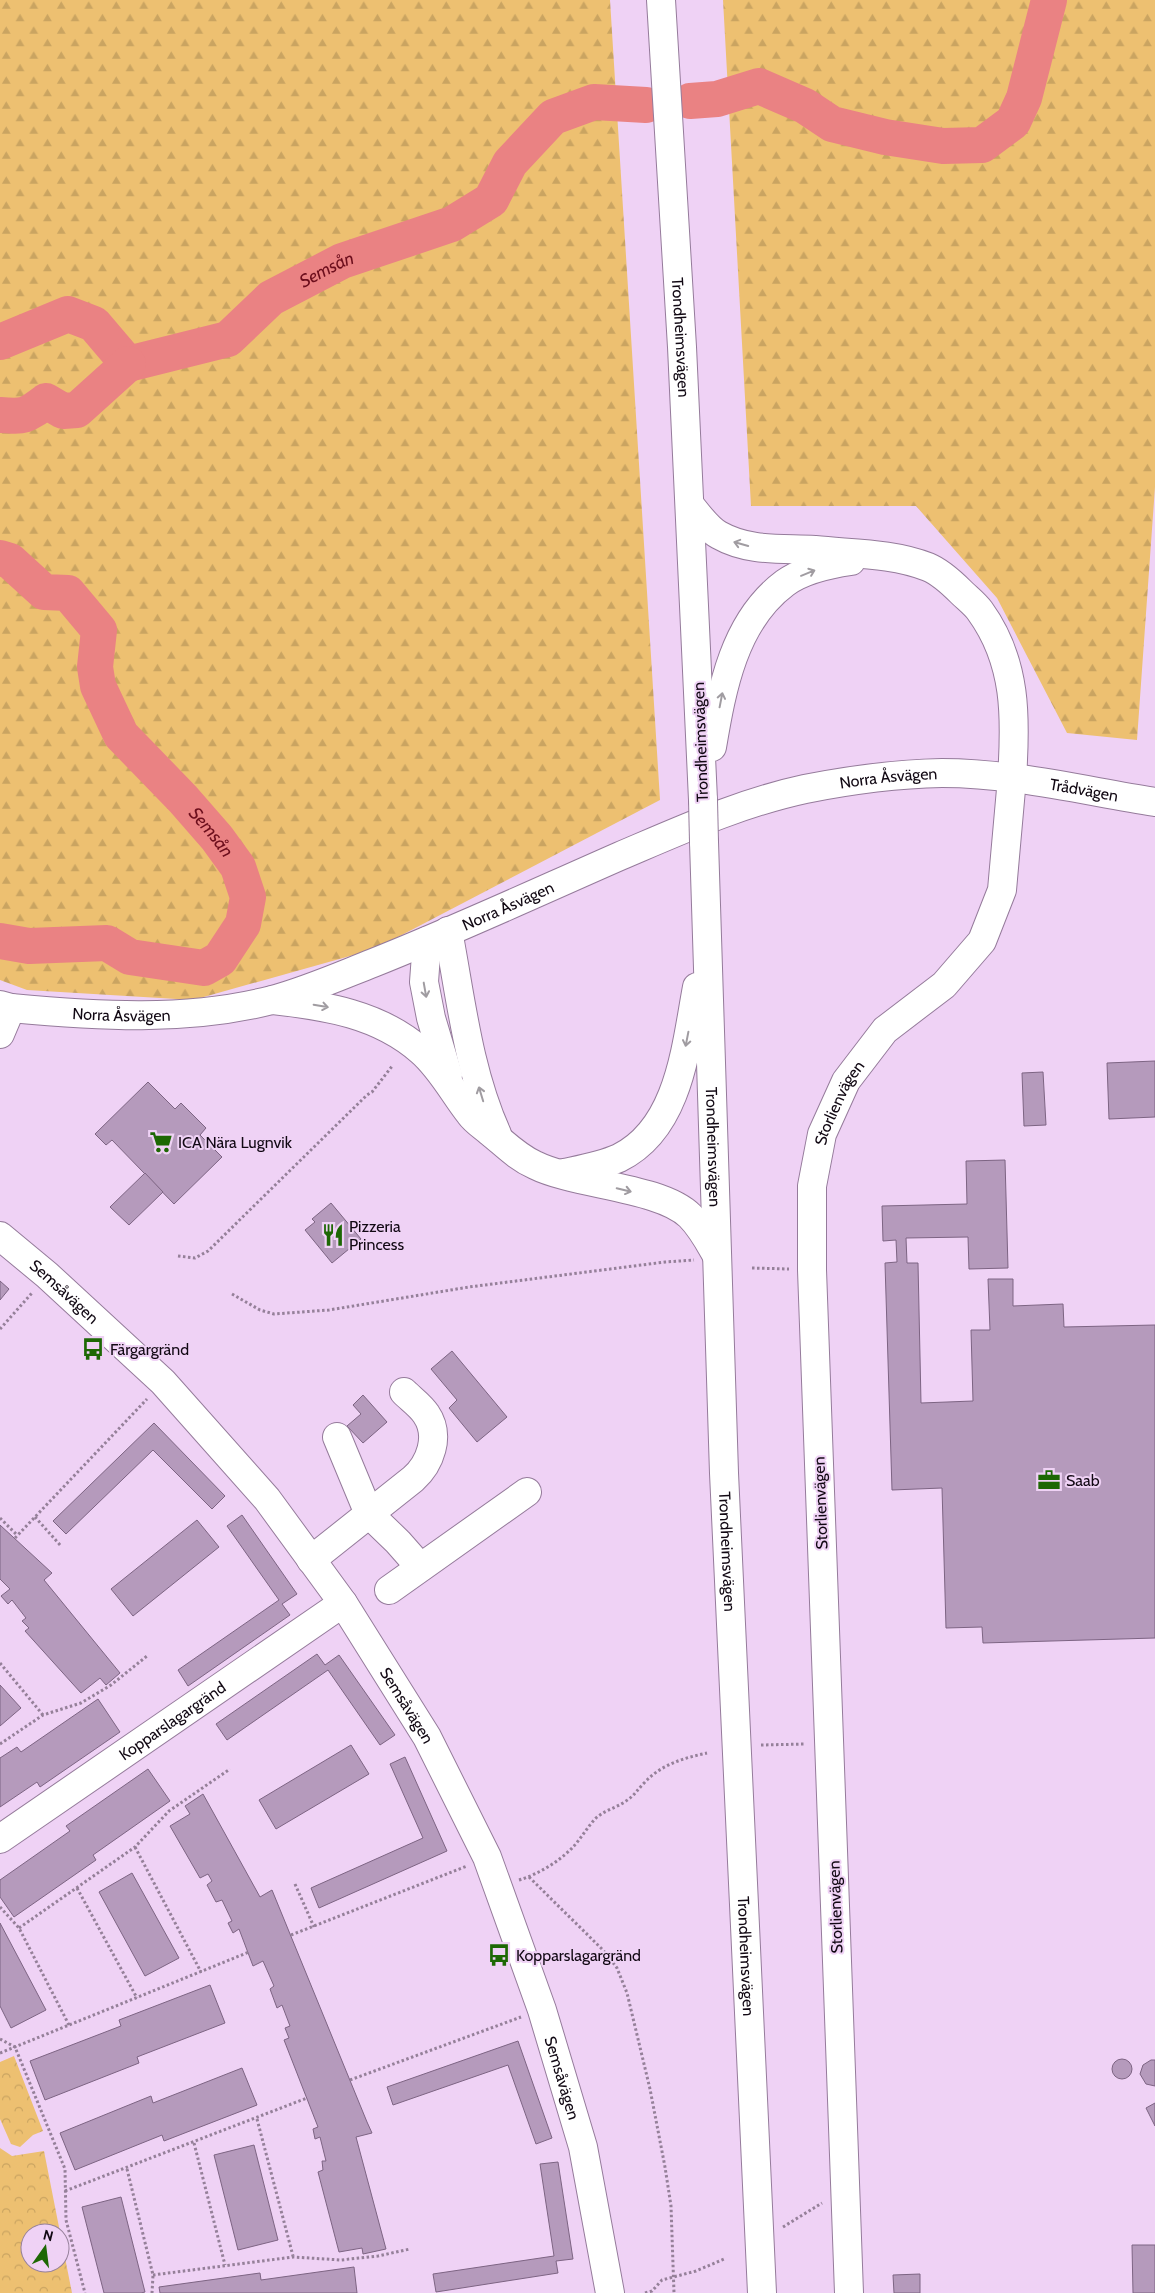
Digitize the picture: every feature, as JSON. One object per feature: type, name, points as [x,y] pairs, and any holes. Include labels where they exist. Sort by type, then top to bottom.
[{"type":"street","name":"Trondheimsvägen","points":[[661,0],[690,505],[703,800],[692,836],[706,940],[706,1259],[724,1474],[762,2293]]},
{"type":"street","points":[[690,505],[716,534],[735,543],[752,547],[877,556]]},
{"type":"street","points":[[703,800],[723,690],[734,652],[748,626],[767,599],[787,582],[812,571],[841,562],[877,556]]},
{"type":"street","name":"Storlienvägen","points":[[848,2293],[812,1270],[812,1186],[822,1134],[846,1081],[885,1030],[944,985],[982,941],[1002,890],[1016,729],[1010,676],[997,640],[980,610],[952,584],[929,568],[877,556]]},
{"type":"street","name":"Norra Åsvägen","points":[[5,1006],[80,1014],[145,1016],[212,1011],[273,1000],[336,978],[692,836],[724,811],[804,789],[882,776],[943,773],[1012,778]]},
{"type":"street","name":"Trådvägen","points":[[1012,778],[1155,802]]},
{"type":"street","points":[[438,936],[424,982],[431,1018],[452,1088]]},
{"type":"street","points":[[438,936],[475,1074],[486,1109],[499,1140]]},
{"type":"street","points":[[560,1174],[594,1167],[621,1157],[642,1141],[659,1122],[671,1099],[681,1067],[706,940]]},
{"type":"street","points":[[273,1000],[322,1006],[368,1019],[389,1029],[422,1051],[452,1088],[471,1116],[514,1154],[537,1166],[560,1174],[669,1203],[688,1214],[704,1232],[706,1259]]},
{"type":"street","points":[[0,1034],[5,1006]]},
{"type":"street","name":"Semsåvägen","points":[[0,1236],[47,1275],[163,1382],[266,1499],[343,1603],[426,1737],[487,1858],[542,2010],[583,2148],[603,2292]]},
{"type":"street","points":[[311,1560],[423,1469],[433,1444],[432,1428],[427,1415],[404,1392]]},
{"type":"street","points":[[337,1437],[369,1514],[420,1567]]},
{"type":"street","points":[[389,1590],[527,1492]]},
{"type":"street","name":"Kopparslagargränd","points":[[0,1838],[343,1603]]},
{"type":"path","points":[[178,1256],[196,1258],[208,1251],[372,1092],[393,1065]]},
{"type":"path","points":[[232,1294],[260,1310],[274,1314],[329,1310],[542,1278],[665,1262],[706,1259]]},
{"type":"path","points":[[752,1268],[812,1270]]},
{"type":"path","points":[[0,1329],[47,1275]]},
{"type":"path","points":[[14,1538],[163,1382]]},
{"type":"path","points":[[35,1516],[61,1546]]},
{"type":"path","points":[[0,1518],[17,1534]]},
{"type":"path","points":[[0,1744],[43,1715],[80,1703],[111,1685],[147,1656]]},
{"type":"path","points":[[0,1663],[43,1715]]},
{"type":"path","points":[[761,1745],[829,1744]]},
{"type":"path","points":[[498,1887],[529,1877],[558,1861],[573,1847],[595,1819],[609,1809],[625,1802],[646,1781],[665,1766],[707,1753]]},
{"type":"path","points":[[19,1928],[135,1847],[170,1811],[230,1769]]},
{"type":"path","points":[[135,1847],[202,1972]]},
{"type":"path","points":[[290,1935],[487,1858]]},
{"type":"path","points":[[529,1877],[603,1950],[617,1968],[626,1992],[650,2089],[665,2167],[671,2206],[674,2293]]},
{"type":"path","points":[[295,1884],[314,1927]]},
{"type":"path","points":[[77,1888],[137,1998]]},
{"type":"path","points":[[0,1907],[19,1928],[69,2024]]},
{"type":"path","points":[[0,2053],[249,1952]]},
{"type":"path","points":[[350,2080],[542,2010]]},
{"type":"path","points":[[0,2039],[15,2047],[65,2169],[66,2220],[85,2293]]},
{"type":"path","points":[[65,2191],[257,2119],[307,2098]]},
{"type":"path","points":[[257,2119],[293,2257]]},
{"type":"path","points":[[194,2143],[225,2265]]},
{"type":"path","points":[[126,2169],[153,2275],[152,2293]]},
{"type":"path","points":[[782,2227],[845,2190]]},
{"type":"path","points":[[153,2275],[293,2257],[341,2260],[378,2256],[410,2248]]},
{"type":"path","points":[[645,2293],[652,2291],[662,2280],[696,2271],[724,2259]]},
{"type":"green space","points":[[0,0],[610,0],[660,800],[375,949],[193,1000],[27,990],[0,980]]},
{"type":"green space","points":[[723,0],[1155,0],[1155,487],[1137,740],[1067,733],[997,598],[916,506],[751,506]]},
{"type":"green space","points":[[14,2056],[43,2131],[33,2135],[20,2147],[11,2144],[0,2119],[0,2062]]},
{"type":"green space","points":[[0,2148],[12,2156],[44,2151],[58,2223],[20,2223],[20,2273],[68,2273],[72,2293],[0,2293]]},
{"type":"building","points":[[1155,1061],[1155,1117],[1109,1119],[1107,1063]]},
{"type":"building","points":[[1043,1072],[1046,1125],[1024,1126],[1022,1073]]},
{"type":"building","name":"ICA Nära Lugnvik","points":[[148,1082],[175,1109],[181,1103],[206,1128],[200,1135],[222,1157],[174,1204],[112,1140],[106,1145],[95,1134]]},
{"type":"building","points":[[1005,1160],[1008,1268],[969,1269],[968,1237],[906,1238],[907,1263],[918,1263],[921,1403],[973,1401],[971,1330],[990,1330],[988,1279],[1013,1279],[1013,1306],[1063,1304],[1064,1327],[1155,1325],[1155,1638],[983,1643],[982,1627],[946,1628],[942,1488],[892,1490],[885,1263],[897,1262],[896,1240],[883,1241],[882,1206],[967,1204],[966,1161]]},
{"type":"building","points":[[145,1173],[163,1192],[129,1225],[110,1207]]},
{"type":"building","name":"Pizzeria Princess","points":[[331,1203],[361,1239],[332,1263],[305,1230],[315,1222],[312,1219]]},
{"type":"building","points":[[0,1281],[9,1289],[0,1300]]},
{"type":"building","points":[[452,1351],[507,1417],[477,1442],[449,1408],[457,1400],[431,1369]]},
{"type":"building","points":[[363,1395],[387,1422],[363,1443],[347,1426],[361,1414],[353,1405]]},
{"type":"building","points":[[154,1423],[225,1496],[212,1509],[153,1450],[66,1534],[53,1521]]},
{"type":"building","points":[[242,1515],[297,1594],[282,1604],[290,1615],[188,1686],[178,1670],[279,1600],[227,1526]]},
{"type":"building","points":[[197,1520],[219,1547],[133,1616],[111,1589]]},
{"type":"building","points":[[0,1525],[52,1573],[44,1580],[120,1673],[106,1685],[100,1678],[81,1693],[25,1631],[29,1628],[22,1621],[26,1618],[12,1600],[8,1604],[1,1596],[10,1589],[0,1579]]},
{"type":"building","points":[[317,1654],[325,1665],[339,1655],[395,1735],[380,1745],[328,1670],[227,1740],[216,1724]]},
{"type":"building","points":[[0,1685],[21,1708],[0,1726]]},
{"type":"building","points":[[98,1699],[120,1732],[40,1787],[37,1782],[0,1807],[0,1758],[17,1747],[21,1752]]},
{"type":"building","points":[[351,1745],[369,1774],[276,1829],[259,1800]]},
{"type":"building","points":[[405,1757],[447,1851],[319,1908],[311,1888],[423,1838],[390,1764]]},
{"type":"building","points":[[148,1769],[170,1801],[93,1855],[96,1860],[14,1917],[0,1897],[0,1880],[70,1831],[66,1826]]},
{"type":"building","points":[[203,1794],[260,1897],[272,1890],[372,2133],[356,2137],[386,2249],[363,2254],[362,2248],[339,2252],[318,2172],[323,2170],[322,2161],[326,2161],[320,2137],[315,2139],[313,2129],[318,2127],[284,2040],[289,2038],[285,2028],[290,2026],[282,2005],[277,2008],[270,1989],[274,1986],[263,1961],[253,1966],[239,1929],[233,1933],[228,1923],[232,1921],[222,1900],[216,1902],[207,1885],[212,1881],[208,1874],[200,1878],[170,1826],[190,1814],[185,1806]]},
{"type":"building","points":[[132,1873],[179,1958],[145,1976],[99,1892]]},
{"type":"building","points":[[0,1923],[46,2010],[11,2028],[0,2006]]},
{"type":"building","points":[[210,1985],[225,2023],[137,2057],[139,2063],[45,2100],[30,2061],[121,2026],[119,2020]]},
{"type":"building","points":[[518,2041],[552,2138],[536,2144],[508,2065],[393,2105],[387,2087]]},
{"type":"building","points":[[1122,2059],[1129,2062],[1132,2069],[1129,2076],[1122,2079],[1115,2076],[1112,2069],[1115,2062]]},
{"type":"building","points":[[1151,2060],[1155,2060],[1155,2086],[1146,2084],[1140,2074],[1143,2065]]},
{"type":"building","points":[[242,2068],[257,2105],[164,2141],[162,2135],[75,2170],[60,2133],[151,2096],[153,2103]]},
{"type":"building","points":[[1155,2103],[1155,2126],[1146,2108]]},
{"type":"building","points":[[254,2145],[278,2240],[238,2250],[214,2155]]},
{"type":"building","points":[[558,2162],[573,2259],[556,2261],[558,2273],[436,2292],[433,2274],[554,2256],[540,2164]]},
{"type":"building","points":[[121,2197],[145,2292],[141,2293],[104,2293],[82,2207]]},
{"type":"building","points":[[1132,2245],[1155,2245],[1155,2293],[1133,2293]]},
{"type":"building","points":[[354,2267],[357,2293],[160,2293],[159,2287],[260,2273],[261,2280]]},
{"type":"building","points":[[920,2274],[920,2293],[894,2293],[893,2275]]},
{"type":"waterway","points":[[690,101],[717,99],[759,86],[805,106],[832,124],[885,137],[943,146],[982,145],[1013,122],[1024,98],[1049,0]]},
{"type":"waterway","name":"Semsån","points":[[0,342],[68,314],[94,324],[128,364],[228,339],[271,298],[342,261],[452,224],[491,200],[510,163],[553,117],[594,102],[646,105]]},
{"type":"waterway","points":[[0,415],[15,416],[25,414],[46,401],[63,411],[77,410],[128,364]]},
{"type":"waterway","name":"Semsån","points":[[0,558],[10,561],[44,592],[68,593],[99,630],[95,667],[98,686],[121,735],[183,799],[217,838],[238,867],[248,897],[243,924],[220,959],[204,968],[130,957],[107,943],[29,946],[0,941]]},
{"type":"place","name":"ICA Nära Lugnvik","points":[[161,1142]]},
{"type":"place","name":"Pizzeria Princess","points":[[333,1235]]},
{"type":"place","name":"Färgargränd","points":[[93,1349]]},
{"type":"place","name":"Saab","points":[[1049,1480]]},
{"type":"place","name":"Kopparslagargränd","points":[[499,1955]]}]
